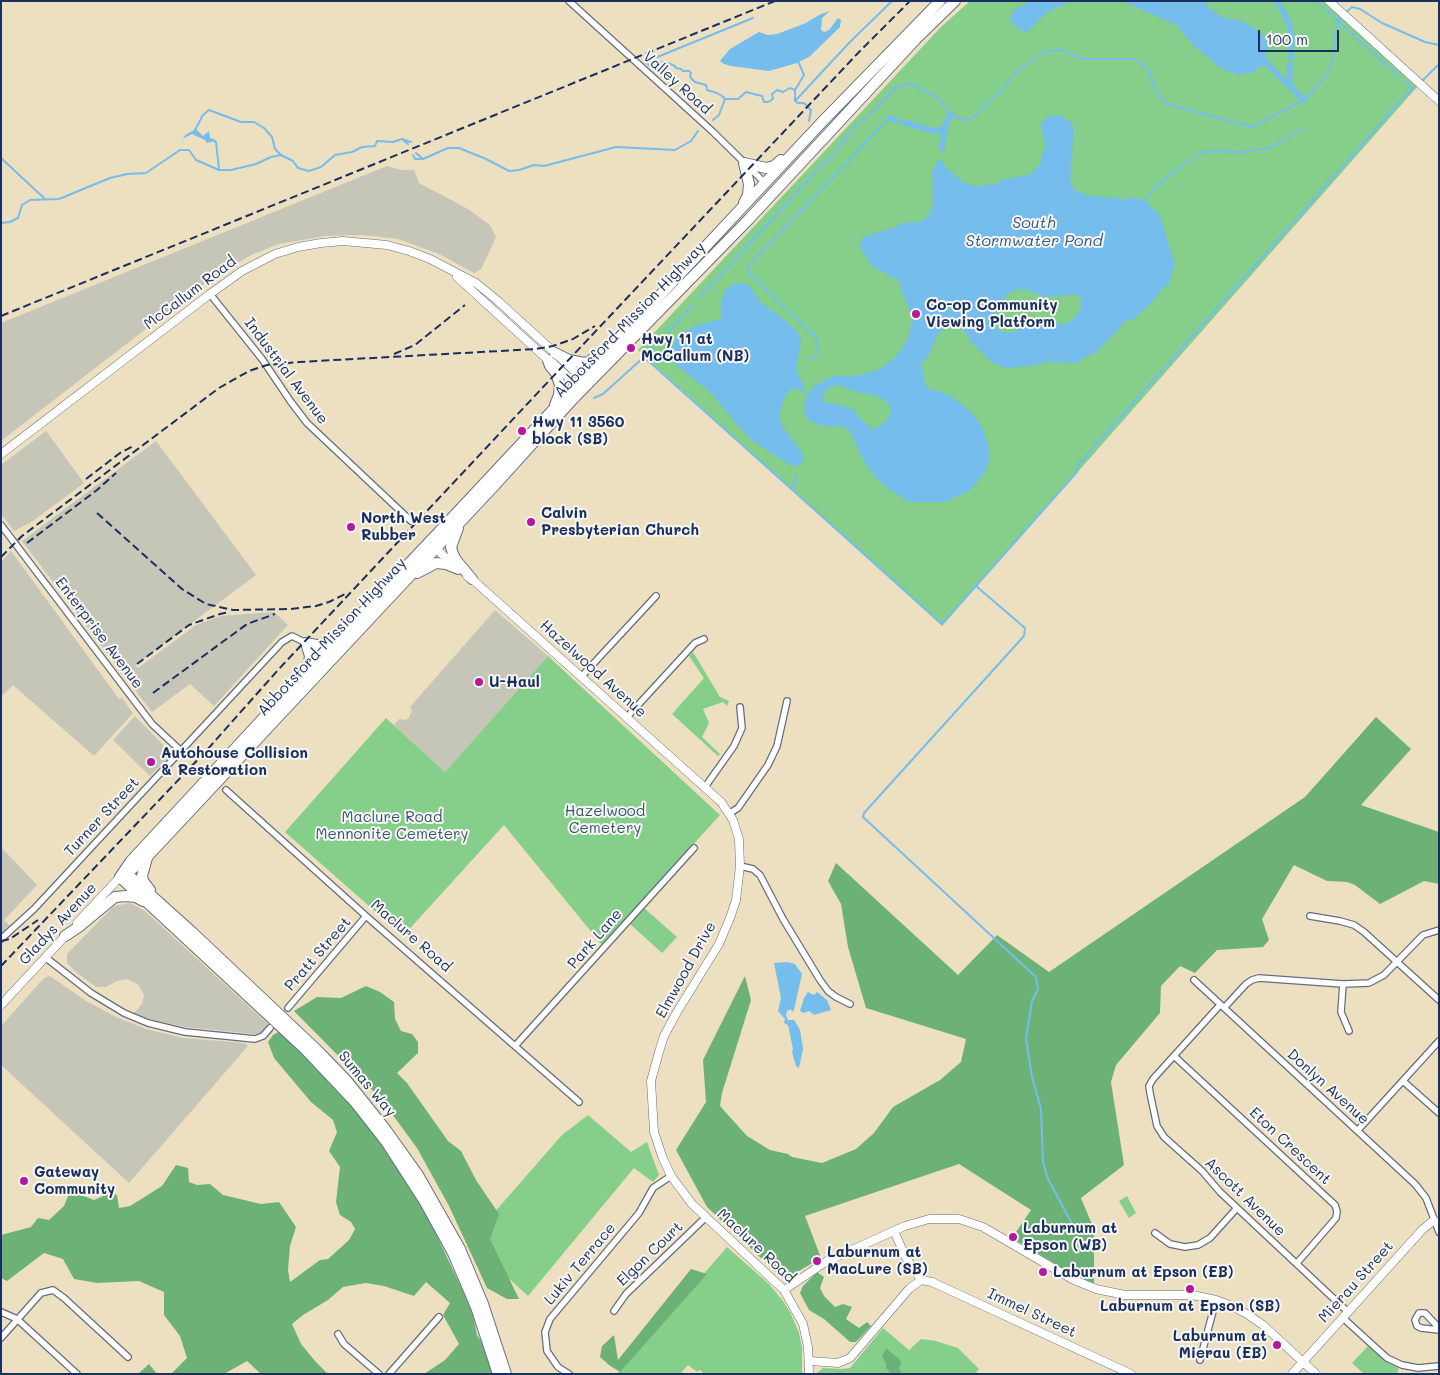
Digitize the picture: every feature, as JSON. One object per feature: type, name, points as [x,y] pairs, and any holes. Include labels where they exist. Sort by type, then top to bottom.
[{"type":"highway","name":"Abbotsford-Mission Highway","points":[[121,877],[131,861],[294,685],[460,522],[582,383],[670,291],[736,214],[822,122],[940,1]]},
{"type":"highway","points":[[550,413],[557,400],[560,385],[556,373],[550,366],[551,356],[584,364],[589,362],[637,314],[670,291],[757,201],[764,193],[766,184],[775,182],[912,36],[954,1]]},
{"type":"highway","name":"Abbotsford-Mission Highway","points":[[670,291],[742,226],[916,39],[954,1]]},
{"type":"highway","points":[[744,163],[763,168],[774,166],[822,122]]},
{"type":"highway","points":[[736,214],[745,201],[749,189],[749,178],[744,163]]},
{"type":"highway","name":"Abbotsford-Mission Highway","points":[[121,877],[147,857],[405,575],[437,534],[550,413],[582,383]]},
{"type":"highway","points":[[460,522],[452,542],[453,554],[472,579]]},
{"type":"highway","points":[[435,548],[437,534]]},
{"type":"highway","points":[[294,685],[309,663],[310,656],[306,643],[322,646],[326,644],[393,576],[405,575],[436,563],[458,568]]},
{"type":"highway","points":[[147,857],[142,871],[143,881],[148,889],[175,914],[179,926]]},
{"type":"highway","name":"Sumas Way","points":[[121,877],[179,926],[317,1050],[372,1112],[402,1152],[432,1199],[460,1250],[483,1304],[500,1372]]},
{"type":"highway","points":[[66,936],[112,899],[122,896],[136,897],[142,900],[179,926]]},
{"type":"highway","name":"Sumas Way","points":[[179,926],[326,1070],[355,1102],[387,1143],[425,1202],[453,1253],[476,1307],[500,1372]]},
{"type":"highway","points":[[483,1304],[497,1334],[511,1374]]},
{"type":"street","name":"Valley Road","points":[[569,1],[706,126],[766,184]]},
{"type":"street","points":[[1329,1],[1439,101]]},
{"type":"street","name":"McCallum Road","points":[[1,454],[210,294],[257,262],[298,247],[320,242],[343,241],[387,245],[430,259],[453,272],[470,290],[551,356],[553,363],[582,383]]},
{"type":"street","name":"Industrial Avenue","points":[[210,294],[262,359],[304,420],[411,521]]},
{"type":"street","name":"Enterprise Avenue","points":[[1,525],[152,724],[181,751]]},
{"type":"street","name":"Hazelwood Avenue","points":[[435,548],[705,787],[730,813]]},
{"type":"street","points":[[581,677],[656,596]]},
{"type":"street","name":"Turner Street","points":[[1,939],[34,909],[282,642],[292,636],[306,643]]},
{"type":"street","points":[[627,717],[696,643],[704,639]]},
{"type":"street","points":[[730,813],[738,808],[768,765],[777,746],[787,701]]},
{"type":"street","points":[[705,787],[734,746],[742,728],[740,708]]},
{"type":"street","name":"Maclure Road","points":[[226,790],[366,916],[579,1102]]},
{"type":"street","name":"Elmwood Drive","points":[[671,1176],[654,1132],[651,1088],[653,1069],[664,1036],[719,944],[736,900],[740,866],[739,839],[730,813]]},
{"type":"street","name":"Park Lane","points":[[515,1046],[694,848]]},
{"type":"street","points":[[740,866],[753,869],[760,875],[783,919],[820,980],[828,991],[850,1004]]},
{"type":"street","name":"Gladys Avenue","points":[[1,1005],[121,877]]},
{"type":"street","name":"Pratt Street","points":[[288,1008],[366,916]]},
{"type":"street","points":[[1310,916],[1354,925],[1439,1000]]},
{"type":"street","points":[[1174,1056],[1246,984],[1259,978],[1342,984],[1360,984],[1377,980],[1423,935],[1439,930]]},
{"type":"street","points":[[46,957],[91,993],[124,1013],[148,1023],[185,1032],[255,1039],[263,1036],[270,1028]]},
{"type":"street","name":"Donlyn Avenue","points":[[1194,980],[1415,1184],[1426,1198],[1436,1218]]},
{"type":"street","points":[[1342,984],[1341,1012],[1349,1031]]},
{"type":"street","points":[[1358,1130],[1439,1041]]},
{"type":"street","name":"Ascott Avenue","points":[[1174,1056],[1149,1086],[1157,1126],[1160,1132],[1202,1171],[1220,1192],[1296,1263],[1387,1358],[1402,1365],[1418,1368],[1439,1366]]},
{"type":"street","name":"Eton Crescent","points":[[1174,1056],[1335,1205],[1337,1211],[1336,1218],[1296,1263]]},
{"type":"street","points":[[1402,1081],[1439,1112]]},
{"type":"street","name":"Maclure Road","points":[[671,1176],[705,1218],[784,1290],[803,1324],[810,1361],[809,1374]]},
{"type":"street","name":"Lukiv Terrace","points":[[569,1374],[558,1367],[547,1351],[545,1332],[550,1319],[639,1213],[653,1188],[671,1176]]},
{"type":"street","points":[[1155,1233],[1170,1244],[1185,1247],[1198,1245],[1210,1238],[1237,1208]]},
{"type":"street","name":"Elgon Court","points":[[614,1311],[626,1294],[705,1218]]},
{"type":"street","points":[[784,1290],[827,1261],[894,1231],[928,1219],[947,1218],[965,1221],[989,1230],[1072,1280],[1096,1289],[1125,1295],[1179,1294],[1216,1300],[1239,1310],[1255,1320],[1316,1374]]},
{"type":"street","points":[[1436,1218],[1439,1232]]},
{"type":"street","name":"Mierau Street","points":[[1292,1374],[1422,1230],[1436,1218]]},
{"type":"street","points":[[810,1361],[838,1364],[850,1358],[909,1289],[921,1280],[905,1256],[894,1231]]},
{"type":"street","name":"Immel Street","points":[[921,1280],[932,1282],[1130,1374]]},
{"type":"street","points":[[1,1338],[41,1293],[53,1290],[128,1357]]},
{"type":"street","points":[[1200,1360],[1216,1300]]},
{"type":"street","points":[[1,1312],[17,1319],[77,1374]]},
{"type":"street","points":[[389,1374],[439,1317]]},
{"type":"street","points":[[338,1334],[344,1344],[379,1374]]},
{"type":"shaded area","points":[[387,166],[402,170],[414,170],[419,183],[468,209],[490,225],[496,237],[481,269],[474,273],[439,254],[398,239],[362,235],[325,236],[279,244],[251,255],[213,277],[1,441],[1,323]]},
{"type":"shaded area","points":[[46,431],[84,483],[33,521],[14,531],[1,514],[1,465]]},
{"type":"shaded area","points":[[156,441],[256,575],[135,665],[138,668],[196,625],[221,616],[274,612],[288,625],[214,706],[190,684],[152,712],[22,541]]},
{"type":"shaded area","points":[[11,551],[119,699],[122,698],[133,713],[94,756],[13,685],[1,697],[1,562]]},
{"type":"shaded area","name":"U-Haul","points":[[495,610],[548,656],[445,772],[394,725],[399,719],[406,720],[409,718],[412,710],[410,707]]},
{"type":"shaded area","points":[[135,716],[172,754],[150,776],[113,740]]},
{"type":"shaded area","points":[[1,847],[37,885],[4,920],[10,926],[1,935]]},
{"type":"shaded area","points":[[130,903],[145,911],[268,1024],[261,1033],[254,1034],[185,1027],[149,1019],[134,1013],[142,1004],[144,995],[138,984],[127,979],[117,981],[106,987],[96,987],[77,973],[67,963],[67,954],[114,906]]},
{"type":"shaded area","points":[[50,976],[86,1001],[116,1017],[146,1029],[183,1038],[245,1043],[248,1046],[129,1183],[1,1065],[1,1026],[44,978]]},
{"type":"green space","points":[[970,1],[1324,1],[1417,87],[942,626],[638,350],[941,27]]},
{"type":"green space","points":[[693,652],[720,697],[729,701],[727,706],[723,702],[703,709],[709,723],[702,737],[720,754],[718,756],[672,714],[704,678],[689,656]]},
{"type":"green space","name":"Hazelwood Cemetery","points":[[548,656],[720,815],[602,945],[504,825],[403,936],[285,832],[386,718],[445,772]]},
{"type":"green space","points":[[1376,717],[1411,749],[1361,805],[1439,832],[1439,884],[1424,881],[1380,904],[1355,885],[1347,882],[1327,881],[1294,865],[1262,919],[1269,940],[1263,947],[1217,950],[1195,973],[1180,966],[1161,986],[1160,1013],[1116,1065],[1111,1082],[1124,1165],[1081,1198],[1094,1229],[1094,1284],[1074,1275],[1012,1238],[1031,1210],[959,1164],[805,1216],[821,1258],[787,1278],[780,1276],[707,1207],[676,1150],[706,1102],[703,1060],[745,976],[751,1000],[722,1093],[720,1106],[747,1136],[770,1150],[822,1163],[856,1149],[874,1133],[893,1107],[940,1080],[961,1062],[966,1039],[866,1008],[848,947],[841,904],[828,881],[836,863],[958,975],[997,935],[1049,972],[1305,797]]},
{"type":"green space","points":[[644,908],[677,937],[662,953],[630,924]]},
{"type":"green space","points":[[366,986],[380,992],[394,1002],[395,1019],[401,1031],[412,1034],[418,1042],[418,1053],[397,1073],[407,1083],[448,1141],[461,1151],[476,1180],[499,1214],[490,1239],[519,1299],[507,1299],[487,1288],[449,1206],[417,1148],[381,1099],[294,1011],[317,997],[341,998]]},
{"type":"green space","points":[[280,1031],[322,1073],[374,1133],[422,1204],[473,1315],[477,1335],[484,1345],[492,1374],[424,1374],[445,1360],[459,1344],[443,1315],[450,1303],[426,1282],[414,1296],[384,1286],[366,1283],[343,1287],[328,1300],[292,1324],[301,1344],[328,1374],[261,1374],[247,1361],[224,1374],[171,1374],[187,1358],[180,1336],[164,1315],[164,1292],[139,1281],[97,1283],[74,1279],[63,1259],[44,1253],[7,1281],[1,1278],[1,1235],[31,1227],[38,1218],[49,1220],[64,1206],[70,1191],[94,1200],[110,1193],[117,1195],[119,1208],[130,1206],[162,1186],[176,1165],[188,1168],[189,1182],[197,1185],[210,1184],[223,1195],[261,1204],[279,1202],[296,1227],[290,1246],[288,1270],[290,1282],[320,1260],[328,1259],[349,1240],[355,1229],[351,1222],[340,1215],[336,1202],[340,1167],[329,1151],[337,1132],[333,1120],[311,1102],[274,1058],[268,1042],[273,1035]]},
{"type":"green space","points":[[588,1115],[631,1152],[647,1142],[659,1175],[653,1182],[634,1168],[528,1296],[503,1273],[484,1234],[493,1214],[562,1135]]},
{"type":"green space","points":[[1127,1196],[1136,1213],[1129,1218],[1119,1201]]},
{"type":"green space","points":[[727,1247],[769,1284],[790,1312],[799,1333],[802,1348],[802,1374],[704,1374],[700,1370],[697,1372],[688,1365],[680,1374],[617,1374]]},
{"type":"green space","points":[[691,1269],[707,1274],[620,1372],[600,1357],[602,1346],[614,1335],[618,1360]]},
{"type":"green space","points":[[817,1272],[824,1277],[820,1288],[824,1296],[835,1307],[843,1304],[852,1307],[846,1319],[859,1328],[867,1322],[871,1326],[856,1342],[850,1342],[824,1319],[809,1310],[800,1293],[803,1286]]},
{"type":"green space","points":[[883,1328],[909,1350],[921,1339],[936,1341],[958,1348],[979,1369],[975,1374],[816,1374],[823,1368],[850,1368]]},
{"type":"green space","points":[[1368,1346],[1385,1361],[1399,1368],[1397,1374],[1364,1374],[1352,1363]]},
{"type":"green space","points":[[886,1348],[900,1360],[899,1368],[901,1371],[899,1374],[891,1374],[886,1368],[886,1363],[882,1357]]},
{"type":"green space","points":[[149,1364],[157,1374],[138,1374]]},
{"type":"water","points":[[1032,1],[1072,1],[1047,12],[1026,33],[1014,26],[1010,17],[1015,9]]},
{"type":"water","points":[[1122,1],[1203,1],[1210,9],[1226,19],[1236,19],[1248,24],[1264,36],[1268,49],[1265,57],[1270,61],[1271,68],[1261,65],[1254,72],[1239,75],[1220,68],[1192,44],[1176,25]]},
{"type":"water","points":[[830,11],[822,18],[821,30],[824,32],[829,30],[838,18],[841,20],[840,27],[809,57],[797,63],[769,71],[731,66],[720,61],[730,49],[759,32],[768,35],[777,34]]},
{"type":"water","name":"South Stormwater Pond","points":[[1060,115],[1070,122],[1074,129],[1070,182],[1076,191],[1089,196],[1127,200],[1131,197],[1145,200],[1160,216],[1175,261],[1170,282],[1133,320],[1123,321],[1123,325],[1095,353],[1076,363],[1045,362],[1039,365],[1006,368],[993,363],[971,342],[959,325],[945,328],[937,335],[928,357],[921,363],[925,384],[929,389],[954,398],[974,415],[983,429],[989,448],[989,460],[986,471],[969,491],[946,502],[909,502],[877,479],[863,460],[850,431],[842,426],[828,427],[815,424],[805,417],[804,402],[814,386],[833,376],[857,376],[880,369],[895,358],[907,341],[912,321],[911,312],[901,290],[900,282],[872,266],[859,246],[863,238],[868,235],[896,227],[899,224],[917,223],[930,215],[933,202],[932,172],[937,162],[941,159],[947,169],[965,183],[979,187],[988,184],[998,184],[1002,180],[1031,174],[1040,164],[1046,146],[1041,126],[1044,119]],"holes":[[[1024,289],[1049,297],[1076,294],[1081,299],[1081,309],[1066,324],[1037,322],[1010,333],[1001,332],[997,327],[994,316],[996,309],[1007,295],[1014,290]],[[839,385],[859,393],[876,395],[889,404],[891,412],[887,420],[874,430],[859,418],[854,410],[845,406],[824,402],[822,398],[825,392],[831,386]]]},
{"type":"water","points":[[196,129],[203,136],[209,131],[210,138],[214,139],[217,143],[214,141],[207,143],[205,140],[192,134],[184,138],[181,143],[185,135]]},
{"type":"water","points":[[744,283],[750,286],[761,303],[789,323],[801,339],[797,372],[805,388],[804,390],[791,389],[784,398],[779,416],[783,428],[803,454],[804,459],[800,465],[792,466],[746,435],[709,391],[674,363],[672,357],[671,350],[679,334],[697,325],[721,318],[721,302],[725,290],[734,284]]},
{"type":"water","points":[[787,962],[795,964],[802,974],[794,1010],[792,1012],[791,1009],[787,1011],[786,1015],[788,1020],[794,1020],[800,1030],[803,1049],[799,1068],[796,1066],[792,1052],[788,1025],[784,1023],[785,1019],[778,1011],[781,998],[774,963]]},
{"type":"water","points":[[808,992],[814,995],[817,992],[827,1000],[831,1010],[814,1015],[809,1011],[804,1013],[800,1011]]},
{"type":"waterway","points":[[796,100],[849,43],[892,1]]},
{"type":"waterway","points":[[1276,1],[1290,26],[1292,39],[1291,58]]},
{"type":"waterway","points":[[1316,1],[1321,6]]},
{"type":"waterway","points":[[1345,13],[1352,7],[1360,9],[1382,23],[1425,42],[1439,45]]},
{"type":"waterway","points":[[1326,10],[1400,77]]},
{"type":"waterway","points":[[842,138],[845,140],[857,124],[866,119],[896,87],[910,84],[937,97],[951,114],[965,121],[974,117],[1003,89],[1015,73],[1045,51],[1061,50],[1083,59],[1135,59],[1149,70],[1152,82],[1162,101],[1252,127],[1304,100],[1327,75],[1333,58],[1334,40],[1339,20],[1342,17]]},
{"type":"waterway","points":[[725,99],[717,93],[707,90],[706,85],[695,82],[690,77],[691,73],[689,71],[683,71],[665,62],[656,63],[653,68],[645,62],[753,18]]},
{"type":"waterway","points":[[795,90],[804,75],[798,61]]},
{"type":"waterway","points":[[1423,80],[1439,64]]},
{"type":"waterway","points":[[1290,65],[1290,86]]},
{"type":"waterway","points":[[1271,68],[1304,100]]},
{"type":"waterway","points":[[1405,81],[1413,88]]},
{"type":"waterway","points":[[713,120],[719,115],[725,99],[738,99],[746,92],[762,96],[764,102],[768,102],[773,99],[772,94],[777,90],[783,92],[790,88],[795,90],[795,101],[804,103],[811,110],[809,121]]},
{"type":"waterway","points":[[644,357],[942,624],[1077,472],[1078,465],[1414,88]]},
{"type":"waterway","points":[[195,130],[203,115],[209,110],[241,122],[254,122],[264,128],[272,137],[275,149],[281,155]]},
{"type":"waterway","points":[[903,122],[933,131],[940,130],[945,126],[951,114]]},
{"type":"waterway","points":[[809,359],[813,358],[818,351],[817,338],[750,274],[749,266],[889,118]]},
{"type":"waterway","points":[[889,118],[896,120]]},
{"type":"waterway","points":[[942,149],[945,126]]},
{"type":"waterway","points":[[1193,157],[1201,153],[1213,151],[1244,152],[1270,148],[1304,128]]},
{"type":"waterway","points":[[416,153],[423,159],[448,148],[459,148],[509,171],[534,165],[544,166],[616,147],[675,150],[691,141],[698,131]]},
{"type":"waterway","points":[[1,223],[10,222],[18,218],[22,205],[30,200],[59,199],[110,178],[127,174],[146,173],[180,150],[189,150],[196,160],[219,170],[231,170],[256,164],[271,157],[281,155],[293,161],[298,168],[309,171],[321,167],[335,155],[352,152],[362,147],[375,146],[377,141],[393,142],[402,139],[411,142]]},
{"type":"waterway","points":[[403,140],[408,144]]},
{"type":"waterway","points":[[214,141],[216,142],[219,169]]},
{"type":"waterway","points":[[700,297],[829,160],[844,141]]},
{"type":"waterway","points":[[413,155],[415,159],[422,159]]},
{"type":"waterway","points":[[1,158],[45,199]]},
{"type":"waterway","points":[[1145,200],[1156,186],[1189,160]]},
{"type":"waterway","points":[[594,398],[603,394],[644,357],[693,305]]},
{"type":"waterway","points":[[802,389],[810,396]]},
{"type":"waterway","points":[[791,489],[796,483],[795,474]]},
{"type":"waterway","points":[[976,586],[1025,628],[1024,636],[864,813],[863,817],[1036,977],[1038,989],[1032,1001],[1026,1038],[1032,1077],[1041,1109],[1043,1163],[1048,1179],[1075,1229]]},
{"type":"railway","points":[[1,316],[775,1]]},
{"type":"railway","points":[[1,966],[206,751],[278,670],[560,369],[859,52],[910,1]]},
{"type":"railway","points":[[394,354],[415,345],[465,305]]},
{"type":"railway","points":[[1,557],[22,536],[219,388],[249,371],[267,365],[299,362],[536,349],[553,346],[573,339],[595,326]]},
{"type":"railway","points":[[86,479],[120,453],[135,445]]},
{"type":"railway","points":[[27,543],[97,490],[116,473]]},
{"type":"railway","points":[[97,513],[182,589],[206,604],[233,610],[290,609],[316,606],[345,594]]},
{"type":"railway","points":[[137,664],[189,625],[230,612]]},
{"type":"railway","points":[[153,693],[247,624],[275,614]]},
{"type":"railway","points":[[1,941],[10,939],[38,920]]},
{"type":"place","name":"Co-op Community Viewing Platform","points":[[916,314]]},
{"type":"place","name":"Hwy 11 at McCallum (NB)","points":[[631,348]]},
{"type":"place","name":"Hwy 11 3560 block (SB)","points":[[522,431]]},
{"type":"place","name":"Calvin Presbyterian Church","points":[[531,522]]},
{"type":"place","name":"North West Rubber","points":[[351,527]]},
{"type":"place","name":"U-Haul","points":[[479,682]]},
{"type":"place","name":"Autohouse Collision & Restoration","points":[[151,762]]},
{"type":"place","name":"Gateway Community","points":[[24,1181]]},
{"type":"place","name":"Laburnum at Epson (WB)","points":[[1013,1237]]},
{"type":"place","name":"Laburnum at MacLure (SB)","points":[[817,1261]]},
{"type":"place","name":"Laburnum at Epson (EB)","points":[[1043,1272]]},
{"type":"place","name":"Laburnum at Epson (SB)","points":[[1190,1289]]},
{"type":"place","name":"Laburnum at Mierau (EB)","points":[[1277,1345]]},
{"type":"park label","name":"Maclure Road Mennonite Cemetery","points":[[392,826]]}]
